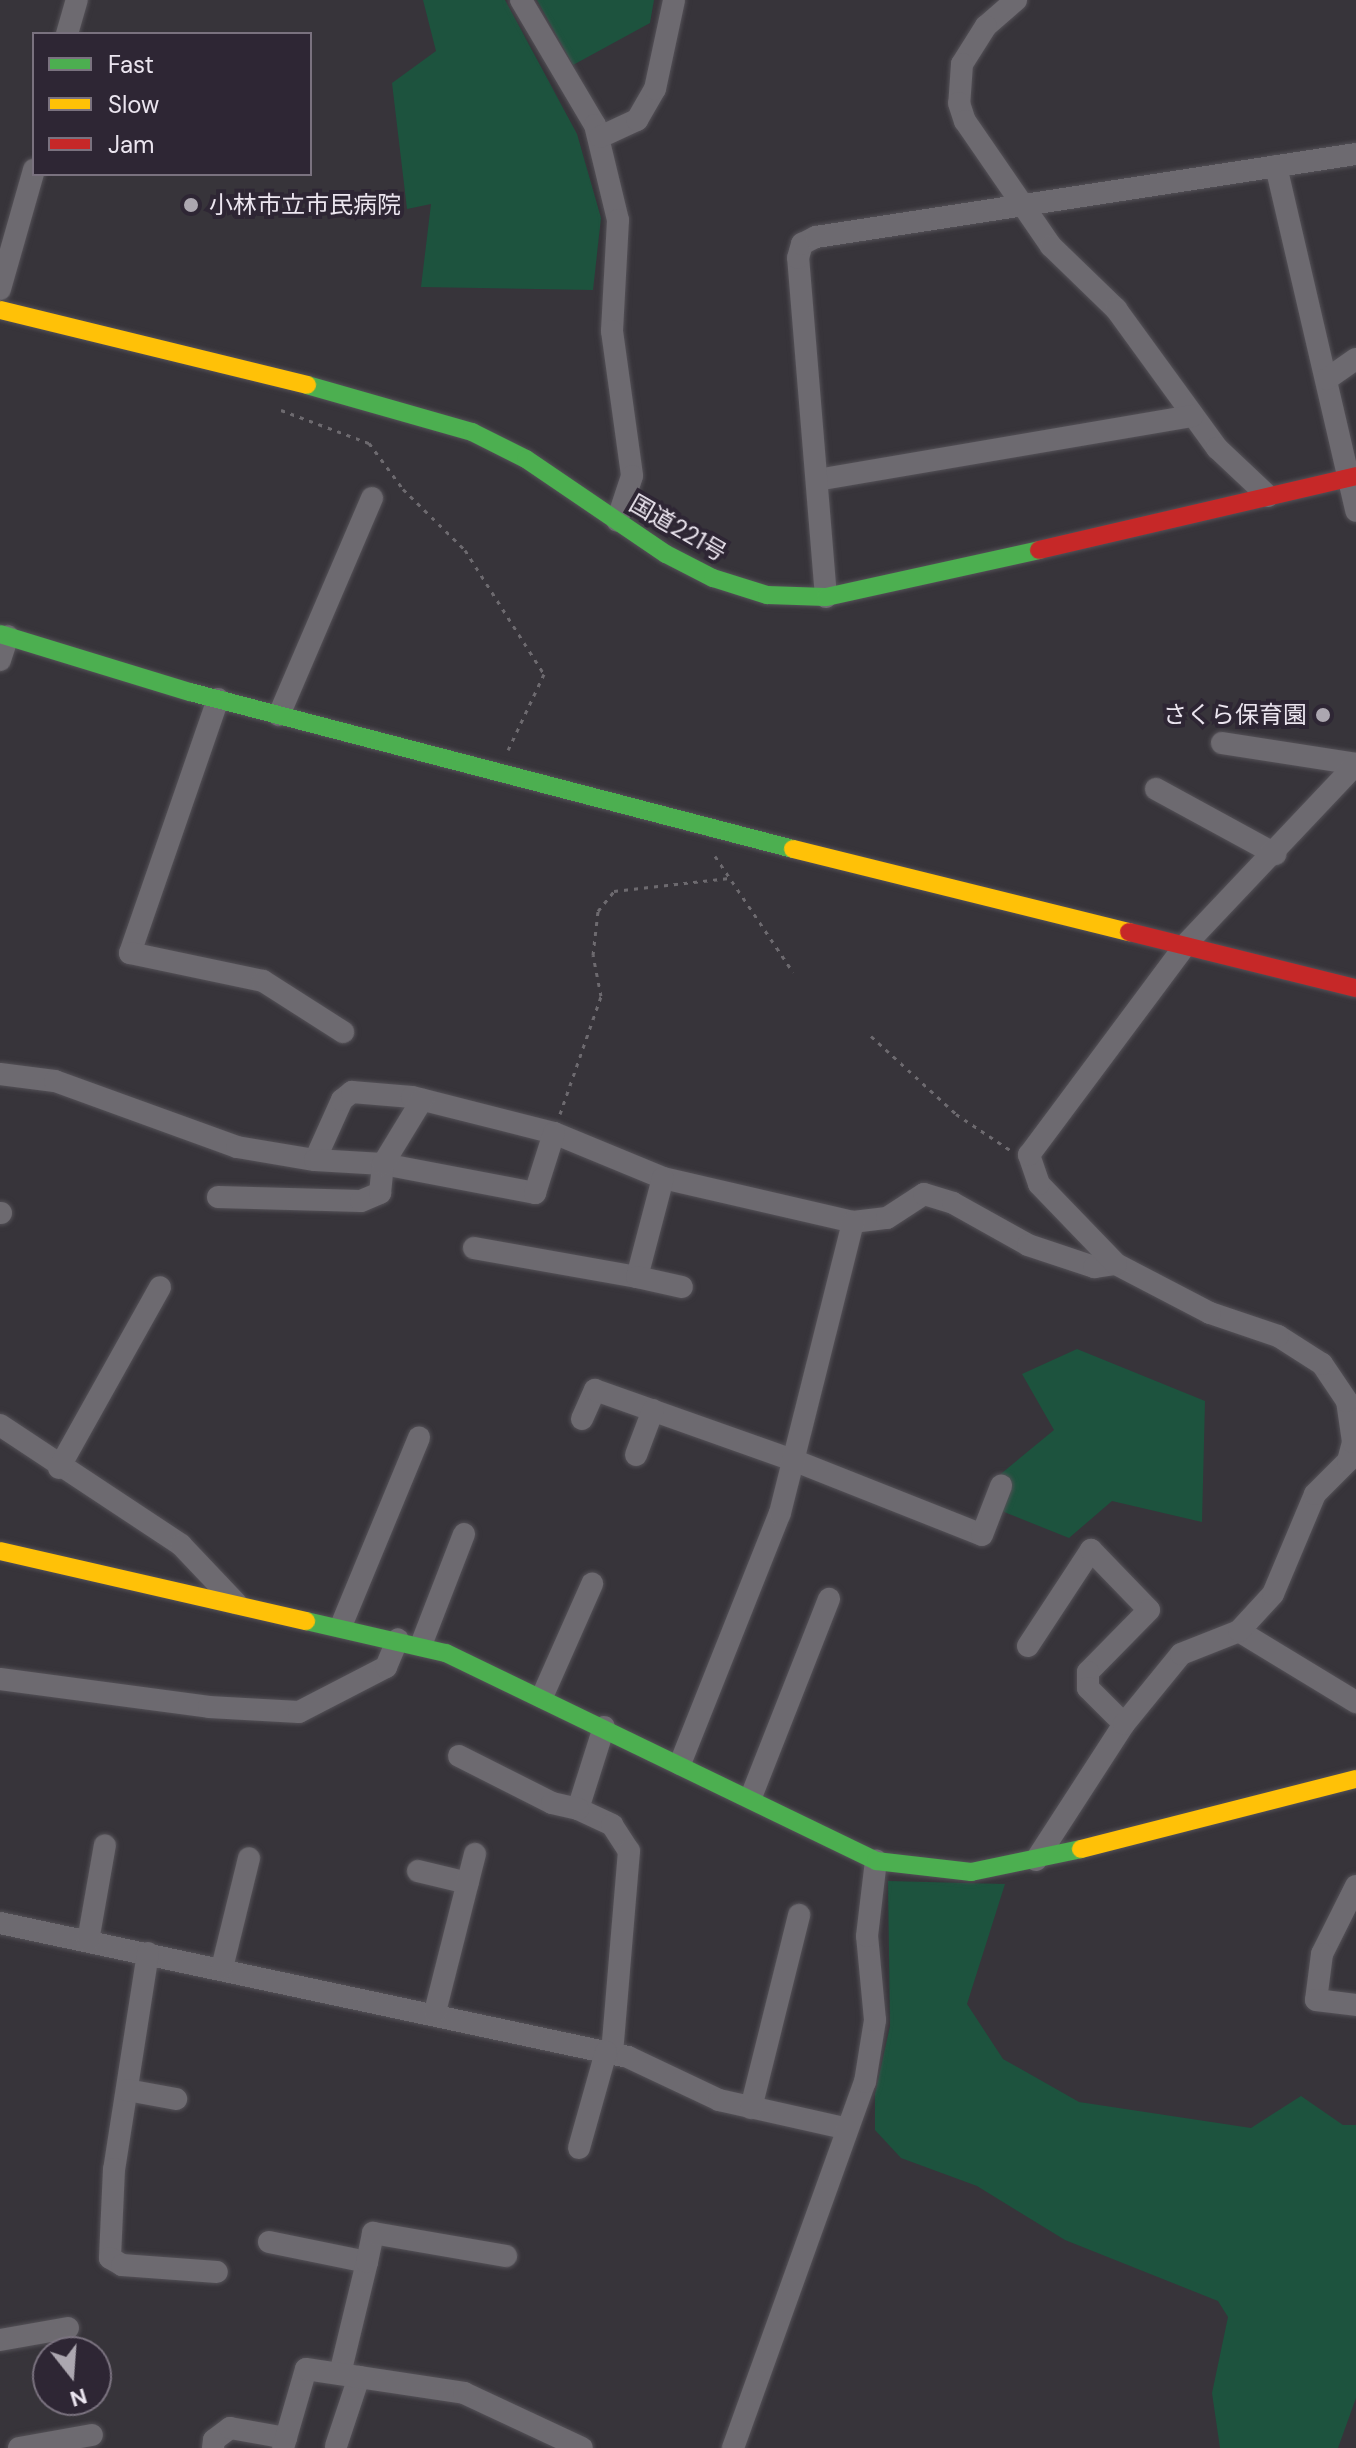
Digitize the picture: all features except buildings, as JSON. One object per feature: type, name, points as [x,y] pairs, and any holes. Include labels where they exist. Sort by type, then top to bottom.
[{"type":"main road","name":"国道221号","points":[[0,310],[404,409],[472,432],[526,459],[617,521],[713,578],[767,595],[826,597],[1352,476]]},
{"type":"main road","points":[[4,635],[218,699],[697,825],[1187,943],[1356,988]]},
{"type":"main road","points":[[0,1551],[421,1645],[542,1697],[876,1861],[971,1872],[1036,1860],[1356,1779]]},
{"type":"street","points":[[68,32],[77,0]]},
{"type":"street","points":[[521,0],[600,137],[618,220],[612,331],[632,476],[630,494],[617,521]]},
{"type":"street","points":[[600,137],[637,120],[655,89],[674,0]]},
{"type":"street","points":[[1015,0],[986,26],[962,64],[959,103],[975,139],[1051,246],[1131,327],[1217,448],[1268,496]]},
{"type":"street","points":[[826,597],[798,258],[802,244],[816,237],[1356,154]]},
{"type":"street","points":[[1276,166],[1352,476],[1356,511]]},
{"type":"street","points":[[0,289],[32,176]]},
{"type":"street","points":[[1327,379],[1356,359]]},
{"type":"street","points":[[817,480],[1193,416]]},
{"type":"street","points":[[279,715],[372,498]]},
{"type":"street","points":[[0,660],[4,635]]},
{"type":"street","points":[[218,699],[130,953],[263,981],[343,1032]]},
{"type":"street","points":[[1222,743],[1356,764]]},
{"type":"street","points":[[1036,1860],[1064,1809],[1124,1724],[1181,1654],[1239,1631],[1273,1594],[1315,1494],[1348,1461],[1353,1442],[1347,1401],[1330,1373],[1304,1349],[1210,1313],[1116,1264],[1055,1204],[1030,1164],[1034,1145],[1187,943],[1275,854],[1356,764]]},
{"type":"street","points":[[1156,789],[1275,854]]},
{"type":"street","points":[[0,1074],[55,1081],[237,1147],[315,1160],[383,1164],[535,1193],[554,1133]]},
{"type":"street","points":[[315,1160],[342,1100],[352,1092],[422,1100],[554,1133],[663,1178],[853,1222],[887,1218],[924,1194],[953,1203],[1028,1245],[1094,1267],[1116,1264]]},
{"type":"street","points":[[218,1197],[361,1201],[380,1193],[383,1164],[422,1100]]},
{"type":"street","points":[[637,1277],[663,1178]]},
{"type":"street","points":[[680,1764],[780,1513],[853,1222]]},
{"type":"street","points":[[474,1248],[682,1287]]},
{"type":"street","points":[[59,1468],[160,1287]]},
{"type":"street","points":[[582,1419],[595,1390],[793,1460],[982,1535],[1001,1486]]},
{"type":"street","points":[[636,1455],[653,1410]]},
{"type":"street","points":[[0,1425],[59,1468],[181,1545],[236,1603]]},
{"type":"street","points":[[341,1626],[419,1438]]},
{"type":"street","points":[[421,1645],[464,1534]]},
{"type":"street","points":[[1028,1646],[1091,1550],[1149,1610],[1088,1672],[1088,1688],[1124,1724]]},
{"type":"street","points":[[542,1697],[592,1584]]},
{"type":"street","points":[[751,1797],[829,1599]]},
{"type":"street","points":[[1239,1631],[1356,1702]]},
{"type":"street","points":[[0,1679],[209,1707],[299,1712],[386,1667],[398,1639]]},
{"type":"street","points":[[578,1809],[604,1727]]},
{"type":"street","points":[[459,1756],[552,1803],[578,1809],[612,1825],[629,1851],[609,2052],[579,2148]]},
{"type":"street","points":[[88,1941],[105,1845]]},
{"type":"street","points":[[435,2012],[475,1854]]},
{"type":"street","points":[[222,1968],[249,1858]]},
{"type":"street","points":[[733,2448],[844,2128],[865,2082],[875,2020],[867,1936],[876,1861]]},
{"type":"street","points":[[418,1871],[468,1883]]},
{"type":"street","points":[[1356,1886],[1322,1954],[1316,2000],[1356,2005]]},
{"type":"street","points":[[751,2108],[799,1915]]},
{"type":"street","points":[[0,1923],[435,2012],[609,2052],[719,2100],[844,2128]]},
{"type":"street","points":[[148,1953],[114,2169],[110,2258],[122,2265],[217,2272]]},
{"type":"street","points":[[127,2090],[176,2099]]},
{"type":"street","points":[[336,2446],[373,2233],[506,2256]]},
{"type":"street","points":[[269,2242],[367,2262]]},
{"type":"street","points":[[0,2340],[68,2328]]},
{"type":"street","points":[[213,2448],[214,2440],[230,2428],[284,2443],[306,2369],[464,2393],[582,2448]]},
{"type":"street","points":[[19,2448],[92,2435]]},
{"type":"path","points":[[283,381],[281,413],[369,443],[403,489],[465,550],[544,674],[498,772]]},
{"type":"path","points":[[697,825],[793,972]]},
{"type":"path","points":[[554,1133],[601,996],[593,955],[598,911],[614,891],[729,878]]},
{"type":"path","points":[[871,1036],[956,1114],[1030,1164]]},
{"type":"green space","points":[[423,0],[505,0],[577,134],[601,218],[593,290],[421,287],[431,204],[407,209],[392,83],[436,51]]},
{"type":"green space","points":[[537,0],[654,0],[650,23],[573,65]]},
{"type":"green space","points":[[1077,1349],[1205,1401],[1202,1522],[1112,1501],[1069,1538],[994,1508],[997,1477],[1054,1430],[1022,1374]]},
{"type":"green space","points":[[888,1881],[1005,1884],[967,2004],[1003,2059],[1079,2102],[1251,2128],[1301,2096],[1343,2125],[1356,2125],[1356,2398],[1338,2448],[1220,2448],[1212,2393],[1228,2317],[1218,2301],[1065,2240],[977,2186],[901,2158],[875,2130],[875,2094],[890,2026]]},
{"type":"traffic: fast","points":[[307,385],[472,432],[526,459],[666,554],[713,578],[767,595],[826,597],[1039,550]]},
{"type":"traffic: fast","points":[[0,634],[190,692],[793,849]]},
{"type":"traffic: fast","points":[[306,1621],[446,1653],[876,1861],[971,1872],[1081,1849]]},
{"type":"traffic: slow","points":[[0,310],[307,385]]},
{"type":"traffic: slow","points":[[793,849],[1129,932]]},
{"type":"traffic: slow","points":[[0,1551],[306,1621]]},
{"type":"traffic: slow","points":[[1081,1849],[1356,1779]]},
{"type":"traffic: jam","points":[[1039,550],[1356,476]]},
{"type":"traffic: jam","points":[[1129,932],[1356,988]]},
{"type":"place","name":"小林市立市民病院","points":[[191,205]]},
{"type":"place","name":"さくら保育園","points":[[1323,715]]}]
